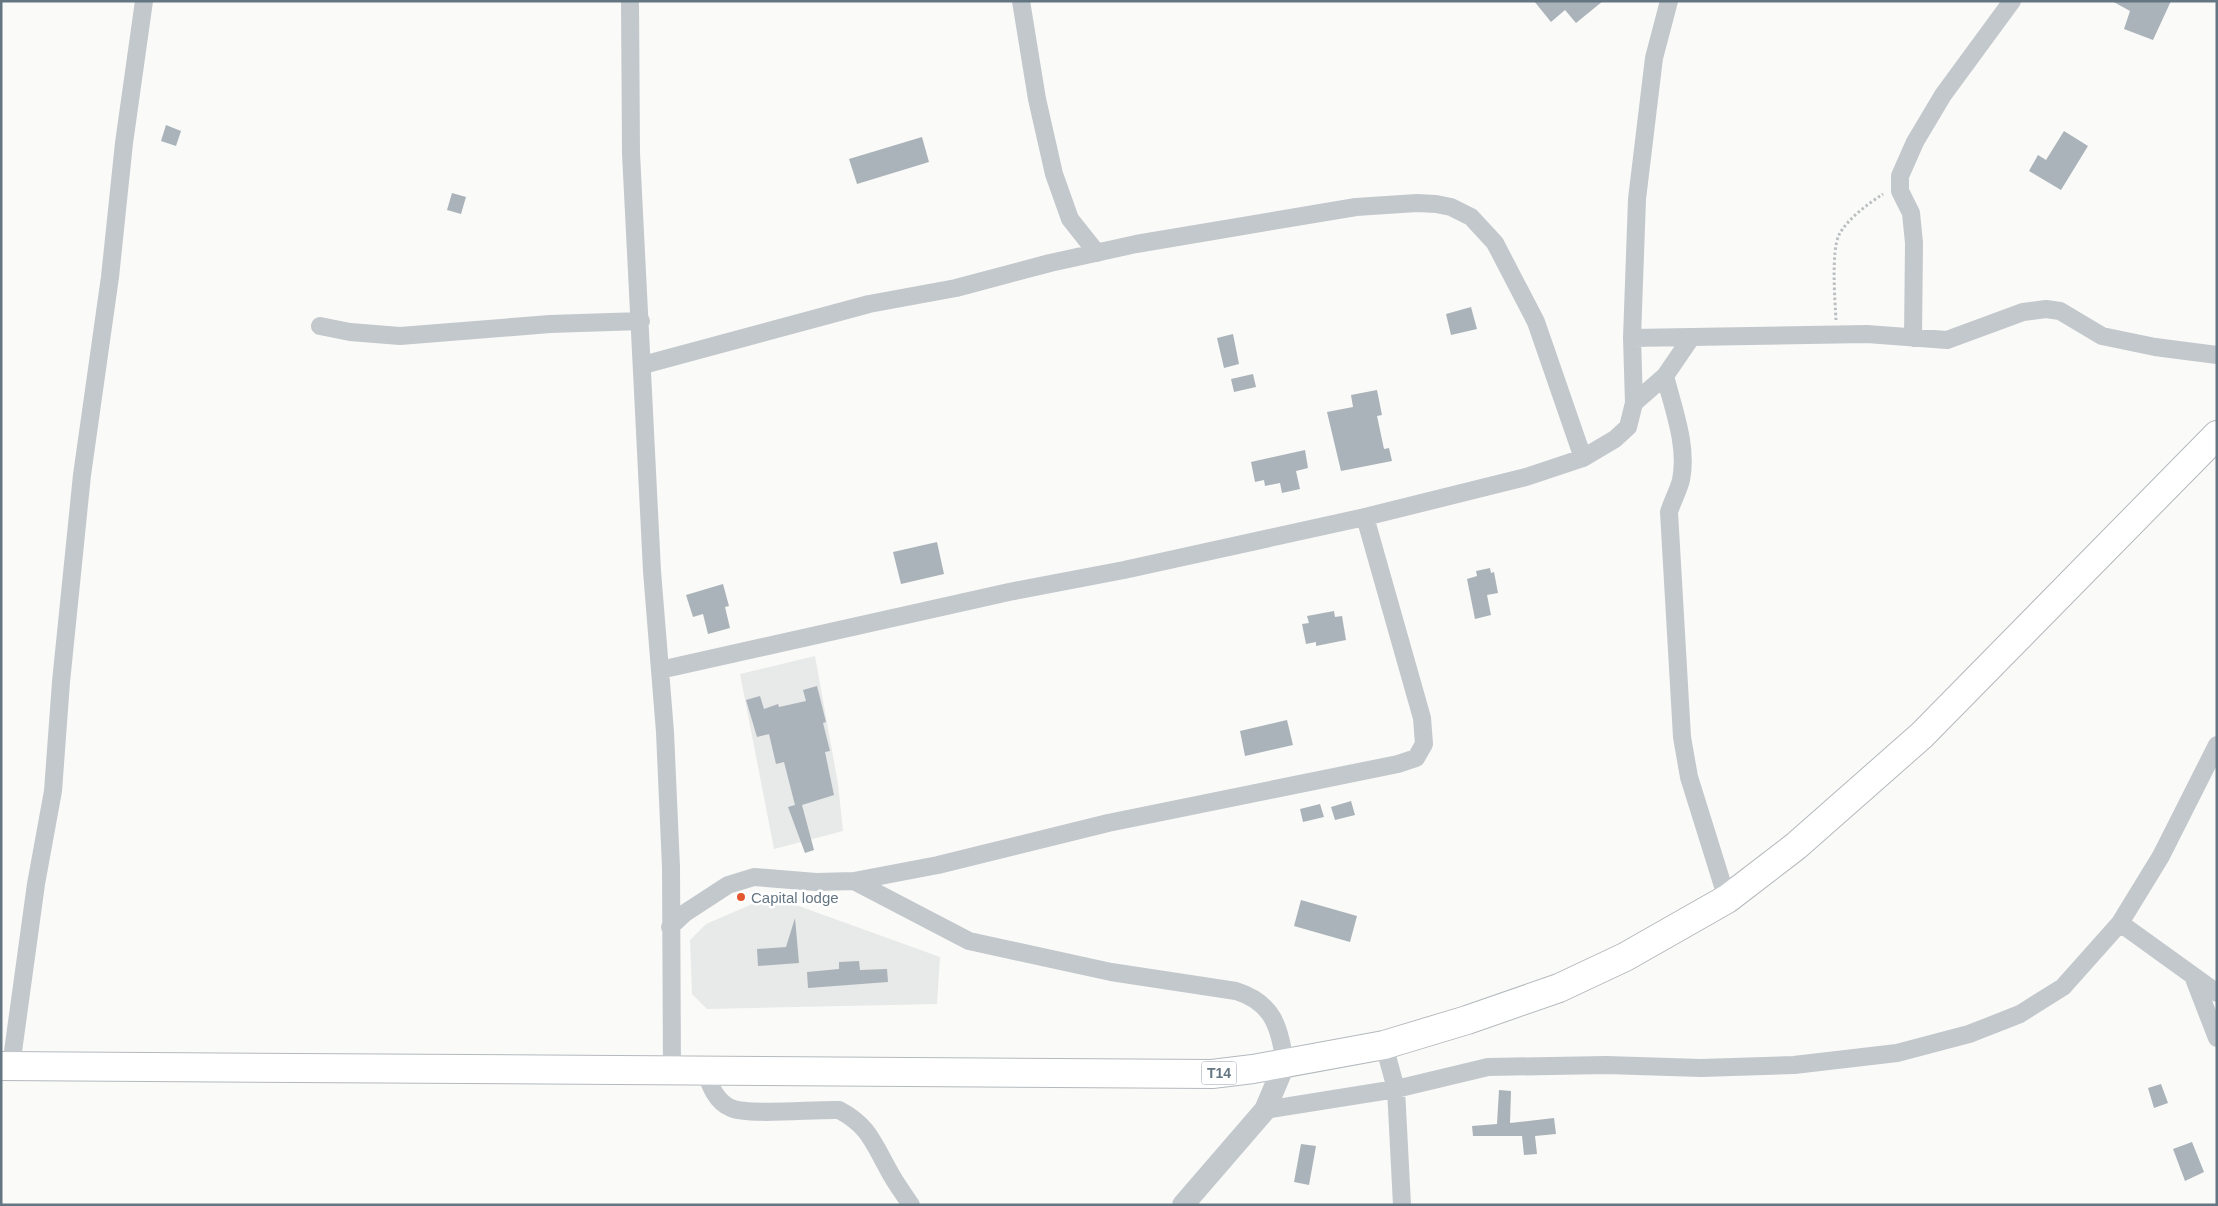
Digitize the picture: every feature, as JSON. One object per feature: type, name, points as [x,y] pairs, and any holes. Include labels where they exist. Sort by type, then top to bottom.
[{"type":"highway","name":"T14","points":[[6,1066],[323,1066],[672,1071],[1212,1074],[1384,1045],[1467,1020],[1559,988],[1625,957],[1727,899],[1796,846],[1922,735],[2217,435]]},
{"type":"street","points":[[6,1066],[53,791],[61,682],[81,484],[105,313],[124,143],[144,1]]},
{"type":"street","points":[[630,1],[631,153],[641,322],[652,571],[660,670],[671,867],[672,1071]]},
{"type":"street","points":[[1021,1],[1037,99],[1054,174],[1070,219],[1097,253]]},
{"type":"street","points":[[660,670],[1010,592],[1124,570],[1364,517],[1526,477],[1583,458],[1615,440],[1628,427],[1634,403],[1632,338],[1638,190],[1654,58],[1669,1]]},
{"type":"street","points":[[1913,338],[1914,243],[1912,221],[1908,205],[1898,184],[1916,142],[1943,95],[2012,1]]},
{"type":"street","points":[[643,366],[869,304],[956,288],[1097,253],[1220,229],[1356,207],[1417,202],[1436,204],[1471,217],[1495,243],[1526,299],[1536,322],[1583,458]]},
{"type":"street","points":[[1632,338],[1867,334],[1954,339],[2023,312],[2046,309],[2060,311],[2102,336],[2138,345],[2217,355]]},
{"type":"street","points":[[320,326],[350,332],[400,336],[550,324],[641,322]]},
{"type":"street","points":[[1634,403],[1665,376],[1690,338]]},
{"type":"street","points":[[1665,376],[1680,438],[1682,457],[1681,481],[1668,512],[1682,737],[1688,776],[1727,899]]},
{"type":"street","points":[[670,927],[685,913],[738,881],[754,877],[816,882],[854,881],[938,865],[1108,823],[1398,764],[1416,758],[1424,744],[1422,718],[1364,517]]},
{"type":"street","points":[[1265,1110],[1396,1089],[1488,1067],[1606,1065],[1701,1068],[1794,1065],[1897,1053],[1969,1034],[2020,1014],[2063,988],[2120,923],[2161,856],[2217,745]]},
{"type":"street","points":[[854,881],[969,941],[1102,970],[1236,991],[1253,997],[1275,1021],[1280,1035],[1284,1063],[1265,1110],[1182,1205]]},
{"type":"street","points":[[2120,923],[2217,993]]},
{"type":"street","points":[[2193,976],[2217,1038]]},
{"type":"street","points":[[1384,1045],[1396,1089],[1402,1205]]},
{"type":"street","points":[[705,1071],[719,1100],[730,1108],[746,1112],[839,1110],[853,1117],[873,1139],[888,1170],[911,1205]]},
{"type":"path","points":[[1836,334],[1836,254],[1839,236],[1857,214],[1898,184]]},
{"type":"shaded area","points":[[815,656],[838,784],[843,831],[774,849],[740,674]]},
{"type":"shaded area","points":[[771,896],[940,957],[937,1004],[707,1009],[692,994],[690,940],[706,924]]},
{"type":"building","points":[[1534,1],[1603,1],[1576,23],[1565,10],[1551,22]]},
{"type":"building","points":[[2112,1],[2171,1],[2153,40],[2124,29],[2130,11]]},
{"type":"building","points":[[166,125],[181,131],[176,146],[161,141]]},
{"type":"building","points":[[2064,131],[2088,146],[2061,190],[2029,171],[2038,155],[2046,160]]},
{"type":"building","points":[[922,137],[929,162],[857,184],[849,159]]},
{"type":"building","points":[[452,193],[466,197],[461,214],[447,210]]},
{"type":"building","points":[[1471,307],[1477,329],[1451,335],[1446,314]]},
{"type":"building","points":[[1233,334],[1239,364],[1224,368],[1217,338]]},
{"type":"building","points":[[1253,374],[1256,387],[1234,392],[1231,379]]},
{"type":"building","points":[[1377,390],[1382,415],[1377,416],[1384,449],[1389,448],[1392,461],[1341,471],[1327,412],[1353,407],[1351,395]]},
{"type":"building","points":[[1305,450],[1308,468],[1296,471],[1300,489],[1282,493],[1280,483],[1265,486],[1264,480],[1255,482],[1251,462]]},
{"type":"building","points":[[937,542],[944,574],[901,584],[893,552]]},
{"type":"building","points":[[1490,568],[1491,573],[1494,572],[1498,593],[1487,595],[1491,615],[1475,619],[1467,579],[1477,576],[1476,571]]},
{"type":"building","points":[[723,584],[729,606],[725,607],[730,628],[708,634],[703,614],[693,617],[686,595]]},
{"type":"building","points":[[1334,611],[1335,617],[1342,616],[1346,640],[1316,646],[1316,642],[1306,644],[1302,624],[1309,623],[1307,616]]},
{"type":"building","points":[[817,686],[826,722],[823,723],[830,751],[825,752],[834,795],[802,805],[814,850],[805,853],[788,807],[795,805],[784,762],[776,764],[769,734],[757,737],[746,700],[760,696],[764,709],[778,704],[779,707],[806,701],[803,690]]},
{"type":"building","points":[[1287,720],[1293,745],[1245,756],[1240,731]]},
{"type":"building","points":[[1351,801],[1355,815],[1335,820],[1331,807]]},
{"type":"building","points":[[1320,804],[1324,817],[1303,822],[1300,809]]},
{"type":"building","points":[[1301,900],[1357,916],[1350,942],[1294,926]]},
{"type":"building","points":[[795,918],[799,963],[758,966],[757,949],[786,947]]},
{"type":"building","points":[[859,961],[860,970],[887,969],[888,982],[808,988],[807,972],[839,969],[839,962]]},
{"type":"building","points":[[2161,1084],[2168,1103],[2154,1108],[2148,1088]]},
{"type":"building","points":[[1499,1090],[1511,1091],[1510,1123],[1554,1118],[1556,1134],[1535,1136],[1537,1154],[1524,1155],[1522,1136],[1473,1136],[1472,1126],[1497,1124]]},
{"type":"building","points":[[2192,1142],[2204,1172],[2185,1181],[2173,1149]]},
{"type":"building","points":[[1301,1144],[1316,1146],[1309,1185],[1294,1182]]},
{"type":"place","name":"Capital lodge","points":[[741,897]]}]
